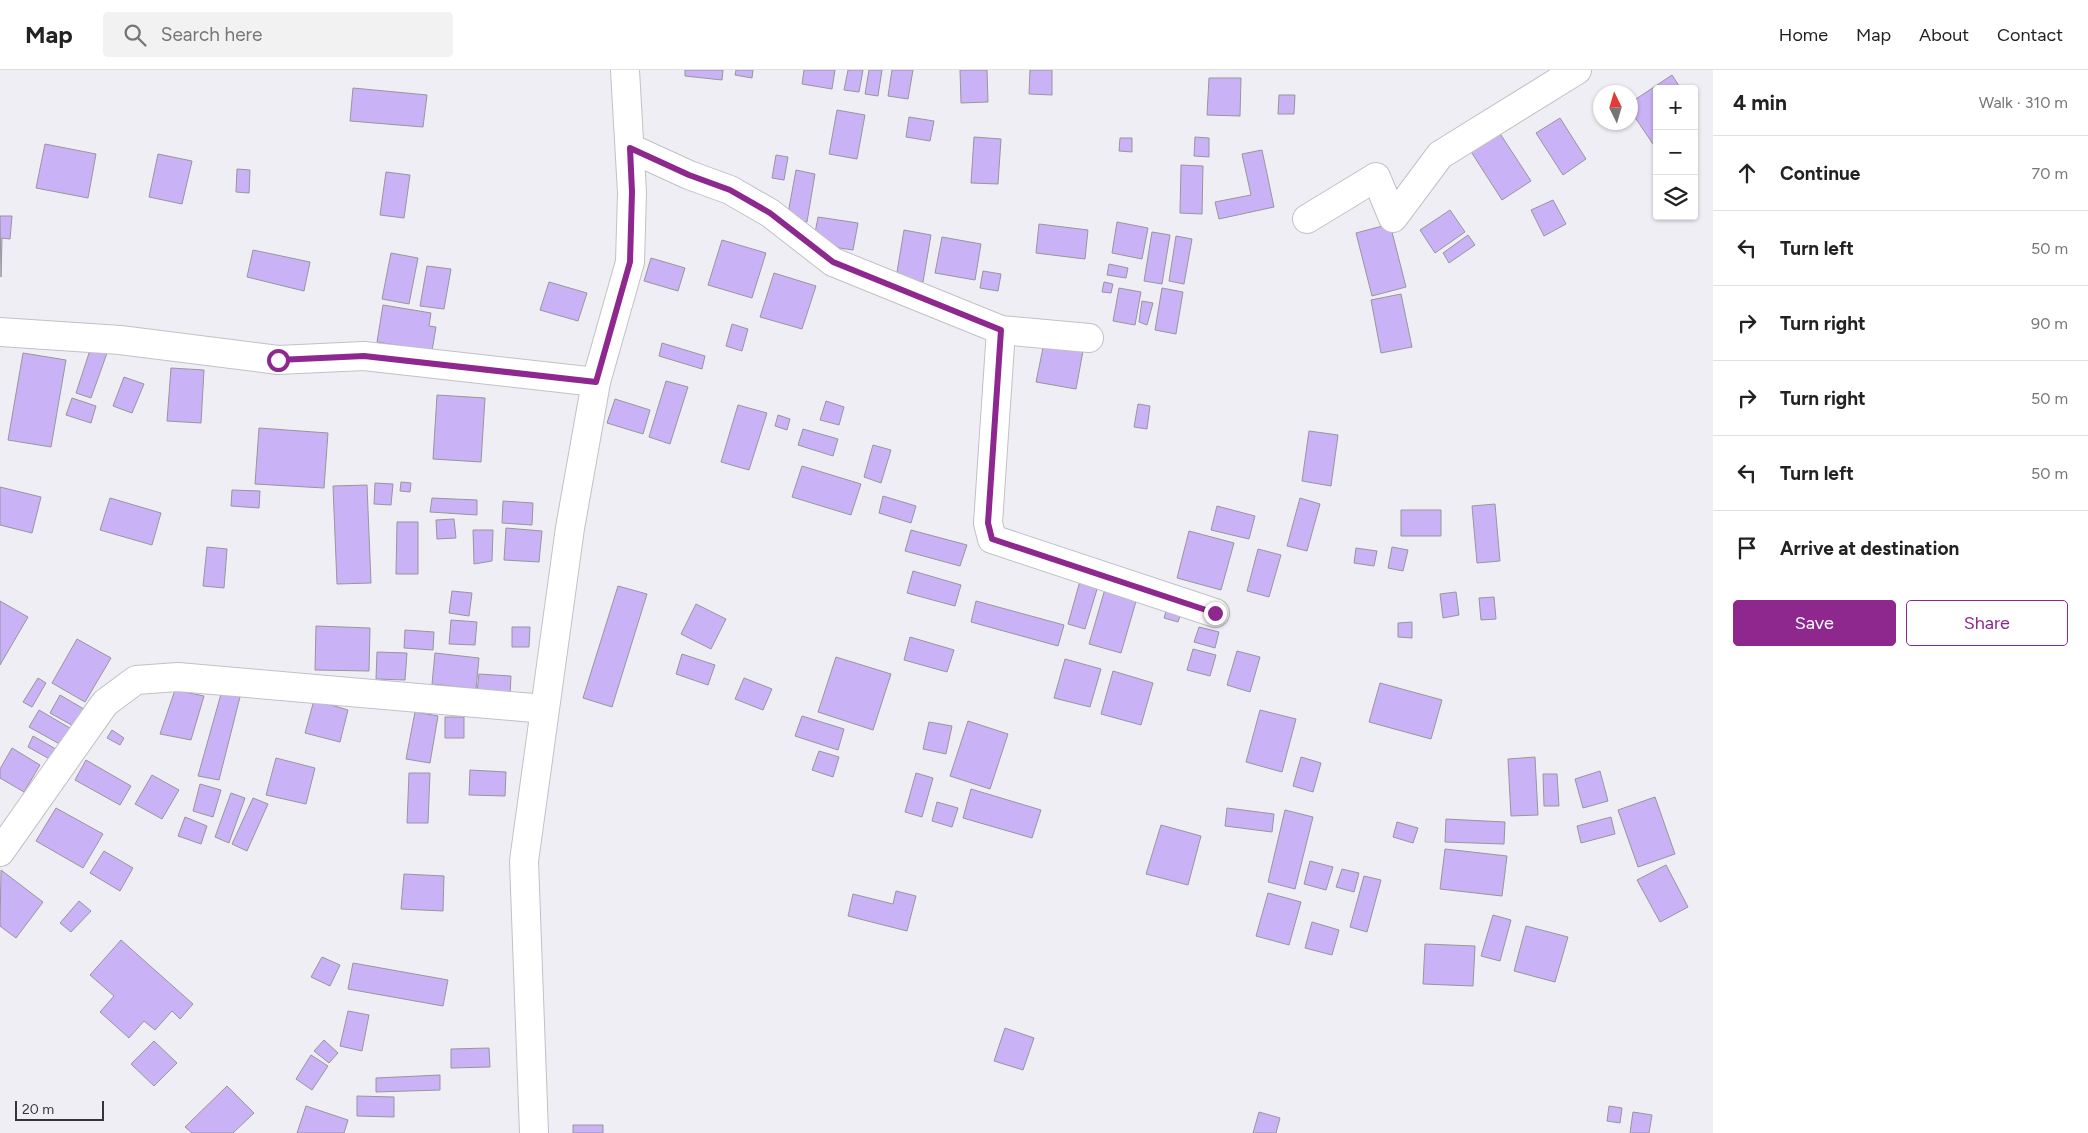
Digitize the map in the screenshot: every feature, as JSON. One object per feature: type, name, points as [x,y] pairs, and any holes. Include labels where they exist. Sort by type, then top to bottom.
[{"type":"street","points":[[534,1133],[524,861],[570,528],[596,382],[630,262],[632,192],[625,70]]},
{"type":"street","points":[[1307,219],[1376,177],[1393,218],[1440,155],[1577,70]]},
{"type":"street","points":[[630,148],[738,194],[770,213],[833,262],[1001,330],[1089,338]]},
{"type":"street","points":[[1001,330],[988,523],[992,539],[1215,613]]},
{"type":"street","points":[[0,332],[120,340],[278,360],[364,356],[596,382]]},
{"type":"street","points":[[0,852],[105,703],[136,680],[178,677],[545,709]]},
{"type":"building","points":[[685,70],[723,70],[722,80],[685,76]]},
{"type":"building","points":[[736,70],[753,70],[752,78],[735,75]]},
{"type":"building","points":[[804,70],[835,70],[832,89],[802,84]]},
{"type":"building","points":[[848,70],[863,70],[859,92],[844,90]]},
{"type":"building","points":[[869,70],[882,70],[878,96],[865,94]]},
{"type":"building","points":[[892,70],[913,70],[908,99],[888,96]]},
{"type":"building","points":[[960,70],[987,70],[988,102],[961,103]]},
{"type":"building","points":[[1030,70],[1052,70],[1052,95],[1029,94]]},
{"type":"building","points":[[1672,75],[1678,85],[1657,85]]},
{"type":"building","points":[[1209,78],[1241,78],[1240,116],[1207,115]]},
{"type":"building","points":[[353,88],[427,95],[423,127],[350,121]]},
{"type":"building","points":[[1653,88],[1653,144],[1638,122],[1638,98]]},
{"type":"building","points":[[1279,95],[1295,95],[1294,114],[1278,114]]},
{"type":"building","points":[[837,110],[865,115],[857,159],[829,154]]},
{"type":"building","points":[[909,117],[934,121],[930,141],[906,137]]},
{"type":"building","points":[[1560,118],[1586,159],[1563,175],[1536,133]]},
{"type":"building","points":[[1497,129],[1531,181],[1502,200],[1468,147]]},
{"type":"building","points":[[974,137],[1001,139],[998,184],[971,183]]},
{"type":"building","points":[[1195,137],[1209,138],[1209,157],[1194,156]]},
{"type":"building","points":[[1120,138],[1132,138],[1132,152],[1119,151]]},
{"type":"building","points":[[45,144],[96,154],[88,198],[36,188]]},
{"type":"building","points":[[1262,150],[1274,207],[1219,219],[1215,202],[1251,195],[1242,154]]},
{"type":"building","points":[[158,154],[192,161],[182,204],[149,197]]},
{"type":"building","points":[[776,155],[788,157],[784,180],[772,178]]},
{"type":"building","points":[[1181,165],[1203,166],[1202,214],[1180,213]]},
{"type":"building","points":[[237,169],[250,170],[249,193],[236,192]]},
{"type":"building","points":[[796,170],[815,174],[807,222],[787,219]]},
{"type":"building","points":[[386,172],[410,175],[404,218],[380,215]]},
{"type":"building","points":[[1553,200],[1566,224],[1544,236],[1531,210]]},
{"type":"building","points":[[1450,210],[1465,232],[1435,253],[1420,230]]},
{"type":"building","points":[[0,216],[12,216],[10,239],[2,238],[1,277]]},
{"type":"building","points":[[818,217],[858,223],[853,250],[813,244]]},
{"type":"building","points":[[1117,222],[1148,228],[1142,259],[1112,253]]},
{"type":"building","points":[[1039,224],[1088,230],[1085,259],[1036,253]]},
{"type":"building","points":[[1390,224],[1406,287],[1372,296],[1356,233]]},
{"type":"building","points":[[904,230],[931,235],[923,282],[896,278]]},
{"type":"building","points":[[1152,232],[1170,235],[1162,284],[1144,281]]},
{"type":"building","points":[[1468,235],[1475,245],[1449,263],[1443,253]]},
{"type":"building","points":[[1176,236],[1192,239],[1184,284],[1169,281]]},
{"type":"building","points":[[942,237],[981,244],[975,280],[935,273]]},
{"type":"building","points":[[722,240],[766,253],[752,298],[708,285]]},
{"type":"building","points":[[253,250],[310,262],[304,291],[247,277]]},
{"type":"building","points":[[391,253],[418,258],[409,304],[382,299]]},
{"type":"building","points":[[651,258],[685,268],[678,291],[644,281]]},
{"type":"building","points":[[1109,264],[1128,268],[1126,278],[1107,275]]},
{"type":"building","points":[[427,266],[451,269],[444,309],[420,306]]},
{"type":"building","points":[[983,271],[1001,274],[998,291],[980,288]]},
{"type":"building","points":[[774,273],[816,286],[802,329],[760,317]]},
{"type":"building","points":[[549,282],[587,293],[578,321],[540,310]]},
{"type":"building","points":[[1104,282],[1113,284],[1111,293],[1102,292]]},
{"type":"building","points":[[1119,288],[1141,292],[1135,325],[1113,321]]},
{"type":"building","points":[[1162,288],[1183,292],[1176,334],[1155,330]]},
{"type":"building","points":[[1401,294],[1412,347],[1381,353],[1371,300]]},
{"type":"building","points":[[1142,301],[1153,303],[1147,325],[1139,322]]},
{"type":"building","points":[[383,305],[431,313],[429,326],[436,327],[432,351],[377,342]]},
{"type":"building","points":[[732,324],[748,329],[742,351],[726,346]]},
{"type":"building","points":[[662,343],[705,356],[702,369],[659,356]]},
{"type":"building","points":[[1044,343],[1083,351],[1076,389],[1036,382]]},
{"type":"building","points":[[91,347],[107,353],[91,398],[76,393]]},
{"type":"building","points":[[23,353],[66,360],[51,447],[8,440]]},
{"type":"building","points":[[171,368],[204,370],[201,423],[167,421]]},
{"type":"building","points":[[124,377],[144,384],[132,413],[113,406]]},
{"type":"building","points":[[666,381],[688,387],[670,444],[649,437]]},
{"type":"building","points":[[437,395],[485,398],[481,462],[433,459]]},
{"type":"building","points":[[72,398],[96,406],[91,423],[66,415]]},
{"type":"building","points":[[615,399],[650,410],[643,434],[607,423]]},
{"type":"building","points":[[826,401],[844,407],[839,425],[820,420]]},
{"type":"building","points":[[1138,404],[1150,406],[1147,429],[1134,427]]},
{"type":"building","points":[[738,405],[767,413],[749,470],[721,462]]},
{"type":"building","points":[[778,415],[790,419],[787,430],[775,426]]},
{"type":"building","points":[[259,428],[328,433],[324,488],[255,484]]},
{"type":"building","points":[[803,429],[838,439],[833,456],[798,445]]},
{"type":"building","points":[[1309,431],[1338,435],[1331,486],[1302,481]]},
{"type":"building","points":[[873,445],[891,450],[881,483],[864,477]]},
{"type":"building","points":[[802,466],[861,484],[851,515],[792,497]]},
{"type":"building","points":[[401,482],[411,483],[410,492],[400,491]]},
{"type":"building","points":[[375,483],[393,484],[391,505],[374,504]]},
{"type":"building","points":[[367,485],[371,583],[337,584],[333,486]]},
{"type":"building","points":[[0,487],[41,497],[32,533],[0,525]]},
{"type":"building","points":[[232,490],[260,491],[259,508],[231,506]]},
{"type":"building","points":[[883,496],[916,506],[911,523],[879,513]]},
{"type":"building","points":[[110,498],[161,513],[152,545],[100,530]]},
{"type":"building","points":[[432,498],[477,500],[477,515],[430,512]]},
{"type":"building","points":[[1300,498],[1320,504],[1307,551],[1287,546]]},
{"type":"building","points":[[503,501],[533,503],[532,525],[502,523]]},
{"type":"building","points":[[1495,504],[1500,561],[1477,563],[1472,506]]},
{"type":"building","points":[[1217,506],[1255,516],[1249,539],[1211,530]]},
{"type":"building","points":[[1401,510],[1441,510],[1441,536],[1401,536]]},
{"type":"building","points":[[454,519],[456,538],[437,539],[436,520]]},
{"type":"building","points":[[397,522],[418,522],[418,574],[396,574]]},
{"type":"building","points":[[506,528],[542,531],[539,562],[504,560]]},
{"type":"building","points":[[473,530],[493,530],[492,561],[474,564]]},
{"type":"building","points":[[911,530],[967,545],[960,566],[905,551]]},
{"type":"building","points":[[1189,531],[1234,543],[1221,590],[1177,578]]},
{"type":"building","points":[[207,547],[227,549],[224,588],[203,586]]},
{"type":"building","points":[[1392,547],[1408,550],[1403,571],[1388,568]]},
{"type":"building","points":[[1356,548],[1377,551],[1374,566],[1354,563]]},
{"type":"building","points":[[1258,549],[1281,555],[1269,597],[1247,591]]},
{"type":"building","points":[[913,571],[961,585],[955,606],[907,593]]},
{"type":"building","points":[[1080,581],[1098,586],[1085,629],[1068,624]]},
{"type":"building","points":[[618,586],[647,594],[612,707],[583,698]]},
{"type":"building","points":[[1105,589],[1137,598],[1121,653],[1089,644]]},
{"type":"building","points":[[452,591],[472,593],[469,616],[449,613]]},
{"type":"building","points":[[1456,592],[1459,615],[1443,618],[1440,594]]},
{"type":"building","points":[[1494,597],[1496,619],[1481,620],[1479,598]]},
{"type":"building","points":[[0,601],[28,617],[0,665]]},
{"type":"building","points":[[976,601],[1064,625],[1058,646],[971,622]]},
{"type":"building","points":[[696,604],[726,619],[711,649],[681,634]]},
{"type":"building","points":[[1168,605],[1182,610],[1178,622],[1164,618]]},
{"type":"building","points":[[451,620],[477,622],[475,645],[449,644]]},
{"type":"building","points":[[1412,622],[1412,638],[1398,637],[1398,623]]},
{"type":"building","points":[[316,626],[370,628],[369,671],[315,670]]},
{"type":"building","points":[[512,627],[530,627],[529,647],[512,647]]},
{"type":"building","points":[[1199,627],[1219,632],[1215,648],[1194,642]]},
{"type":"building","points":[[405,630],[434,632],[433,650],[404,648]]},
{"type":"building","points":[[910,637],[954,650],[947,672],[904,660]]},
{"type":"building","points":[[77,639],[111,658],[85,702],[52,683]]},
{"type":"building","points":[[1193,649],[1216,655],[1210,676],[1187,670]]},
{"type":"building","points":[[1237,651],[1260,657],[1250,692],[1227,685]]},
{"type":"building","points":[[377,652],[407,653],[405,680],[376,679]]},
{"type":"building","points":[[435,653],[479,658],[476,689],[432,684]]},
{"type":"building","points":[[682,654],[715,665],[708,685],[676,674]]},
{"type":"building","points":[[836,657],[891,674],[873,730],[818,712]]},
{"type":"building","points":[[1065,659],[1101,669],[1090,707],[1054,698]]},
{"type":"building","points":[[1113,671],[1153,683],[1141,725],[1101,714]]},
{"type":"building","points":[[479,674],[511,676],[510,695],[477,692]]},
{"type":"building","points":[[38,678],[46,683],[32,707],[23,702]]},
{"type":"building","points":[[744,678],[772,689],[763,710],[735,699]]},
{"type":"building","points":[[1380,683],[1442,700],[1431,739],[1369,722]]},
{"type":"building","points":[[175,690],[204,696],[191,740],[160,734]]},
{"type":"building","points":[[221,694],[240,697],[219,780],[198,776]]},
{"type":"building","points":[[60,695],[89,712],[79,729],[50,713]]},
{"type":"building","points":[[314,700],[348,710],[340,742],[305,733]]},
{"type":"building","points":[[39,710],[75,731],[65,747],[29,727]]},
{"type":"building","points":[[1260,710],[1296,719],[1282,772],[1246,762]]},
{"type":"building","points":[[415,712],[438,716],[430,763],[406,759]]},
{"type":"building","points":[[802,716],[844,729],[838,750],[795,736]]},
{"type":"building","points":[[445,717],[464,717],[464,738],[445,738]]},
{"type":"building","points":[[968,721],[1008,734],[990,789],[950,776]]},
{"type":"building","points":[[929,722],[952,726],[946,754],[923,749]]},
{"type":"building","points":[[112,730],[124,738],[120,745],[107,738]]},
{"type":"building","points":[[33,736],[61,752],[55,762],[28,747]]},
{"type":"building","points":[[12,748],[40,765],[24,792],[0,778],[0,769]]},
{"type":"building","points":[[819,751],[839,757],[833,777],[812,770]]},
{"type":"building","points":[[1301,757],[1321,763],[1313,792],[1293,786]]},
{"type":"building","points":[[1535,757],[1538,815],[1511,816],[1508,759]]},
{"type":"building","points":[[276,758],[315,768],[306,804],[266,795]]},
{"type":"building","points":[[86,760],[131,786],[120,805],[75,780]]},
{"type":"building","points":[[470,770],[506,772],[505,796],[469,795]]},
{"type":"building","points":[[1600,771],[1608,801],[1583,808],[1575,779]]},
{"type":"building","points":[[409,773],[430,773],[428,823],[407,823]]},
{"type":"building","points":[[916,773],[933,778],[922,817],[905,812]]},
{"type":"building","points":[[1543,774],[1557,774],[1559,806],[1544,806]]},
{"type":"building","points":[[152,775],[179,790],[162,819],[135,804]]},
{"type":"building","points":[[200,784],[221,790],[213,817],[193,811]]},
{"type":"building","points":[[971,789],[1041,810],[1032,838],[963,818]]},
{"type":"building","points":[[231,793],[245,798],[229,843],[215,837]]},
{"type":"building","points":[[1655,797],[1675,854],[1638,867],[1618,810]]},
{"type":"building","points":[[253,798],[268,804],[247,851],[232,844]]},
{"type":"building","points":[[937,802],[958,808],[952,827],[932,821]]},
{"type":"building","points":[[56,808],[103,834],[83,868],[36,841]]},
{"type":"building","points":[[1227,808],[1274,814],[1272,832],[1225,826]]},
{"type":"building","points":[[1285,810],[1313,817],[1295,889],[1268,882]]},
{"type":"building","points":[[185,817],[207,826],[201,844],[178,836]]},
{"type":"building","points":[[1611,817],[1615,834],[1581,843],[1577,826]]},
{"type":"building","points":[[1446,819],[1505,822],[1504,844],[1445,842]]},
{"type":"building","points":[[1397,822],[1418,828],[1413,843],[1393,837]]},
{"type":"building","points":[[1161,825],[1201,836],[1188,885],[1146,874]]},
{"type":"building","points":[[1445,849],[1507,856],[1502,896],[1440,889]]},
{"type":"building","points":[[104,851],[133,868],[120,891],[90,873]]},
{"type":"building","points":[[1310,861],[1333,867],[1326,890],[1304,884]]},
{"type":"building","points":[[1666,865],[1688,907],[1660,922],[1637,880]]},
{"type":"building","points":[[1342,869],[1359,873],[1354,892],[1336,887]]},
{"type":"building","points":[[1,870],[43,902],[16,938],[0,926]]},
{"type":"building","points":[[404,874],[444,876],[443,911],[401,909]]},
{"type":"building","points":[[1364,876],[1381,880],[1367,932],[1350,927]]},
{"type":"building","points":[[896,891],[916,896],[907,931],[848,916],[853,894],[893,904]]},
{"type":"building","points":[[1268,893],[1301,902],[1289,945],[1256,936]]},
{"type":"building","points":[[79,901],[91,911],[71,932],[60,923]]},
{"type":"building","points":[[1493,915],[1511,920],[1500,961],[1481,956]]},
{"type":"building","points":[[1312,922],[1339,930],[1332,955],[1305,948]]},
{"type":"building","points":[[1526,926],[1568,937],[1555,982],[1514,971]]},
{"type":"building","points":[[121,940],[193,1004],[180,1019],[172,1011],[155,1030],[144,1021],[129,1038],[100,1012],[114,996],[90,975]]},
{"type":"building","points":[[1425,944],[1475,946],[1473,986],[1423,984]]},
{"type":"building","points":[[322,957],[340,965],[330,986],[311,977]]},
{"type":"building","points":[[353,963],[448,980],[443,1006],[348,989]]},
{"type":"building","points":[[348,1011],[369,1015],[362,1051],[340,1046]]},
{"type":"building","points":[[1005,1028],[1034,1038],[1023,1070],[994,1061]]},
{"type":"building","points":[[324,1040],[338,1053],[329,1063],[314,1051]]},
{"type":"building","points":[[154,1041],[177,1063],[154,1086],[131,1064]]},
{"type":"building","points":[[489,1048],[490,1067],[451,1068],[451,1049]]},
{"type":"building","points":[[311,1055],[328,1066],[312,1090],[296,1079]]},
{"type":"building","points":[[440,1075],[440,1090],[376,1092],[376,1078]]},
{"type":"building","points":[[227,1086],[254,1113],[233,1133],[192,1133],[185,1127]]},
{"type":"building","points":[[357,1096],[394,1097],[394,1117],[357,1116]]},
{"type":"building","points":[[306,1106],[348,1120],[344,1133],[297,1133]]},
{"type":"building","points":[[1609,1106],[1622,1108],[1620,1123],[1607,1121]]},
{"type":"building","points":[[1259,1112],[1280,1118],[1276,1133],[1253,1133]]},
{"type":"building","points":[[1633,1112],[1652,1115],[1649,1133],[1630,1133]]},
{"type":"building","points":[[573,1125],[603,1125],[603,1133],[573,1133]]},
{"type":"route","points":[[278,360],[364,356],[596,382],[630,262],[632,192],[630,148],[689,175],[730,190],[770,213],[833,262],[1001,330],[988,523],[992,539],[1215,613]]}]
